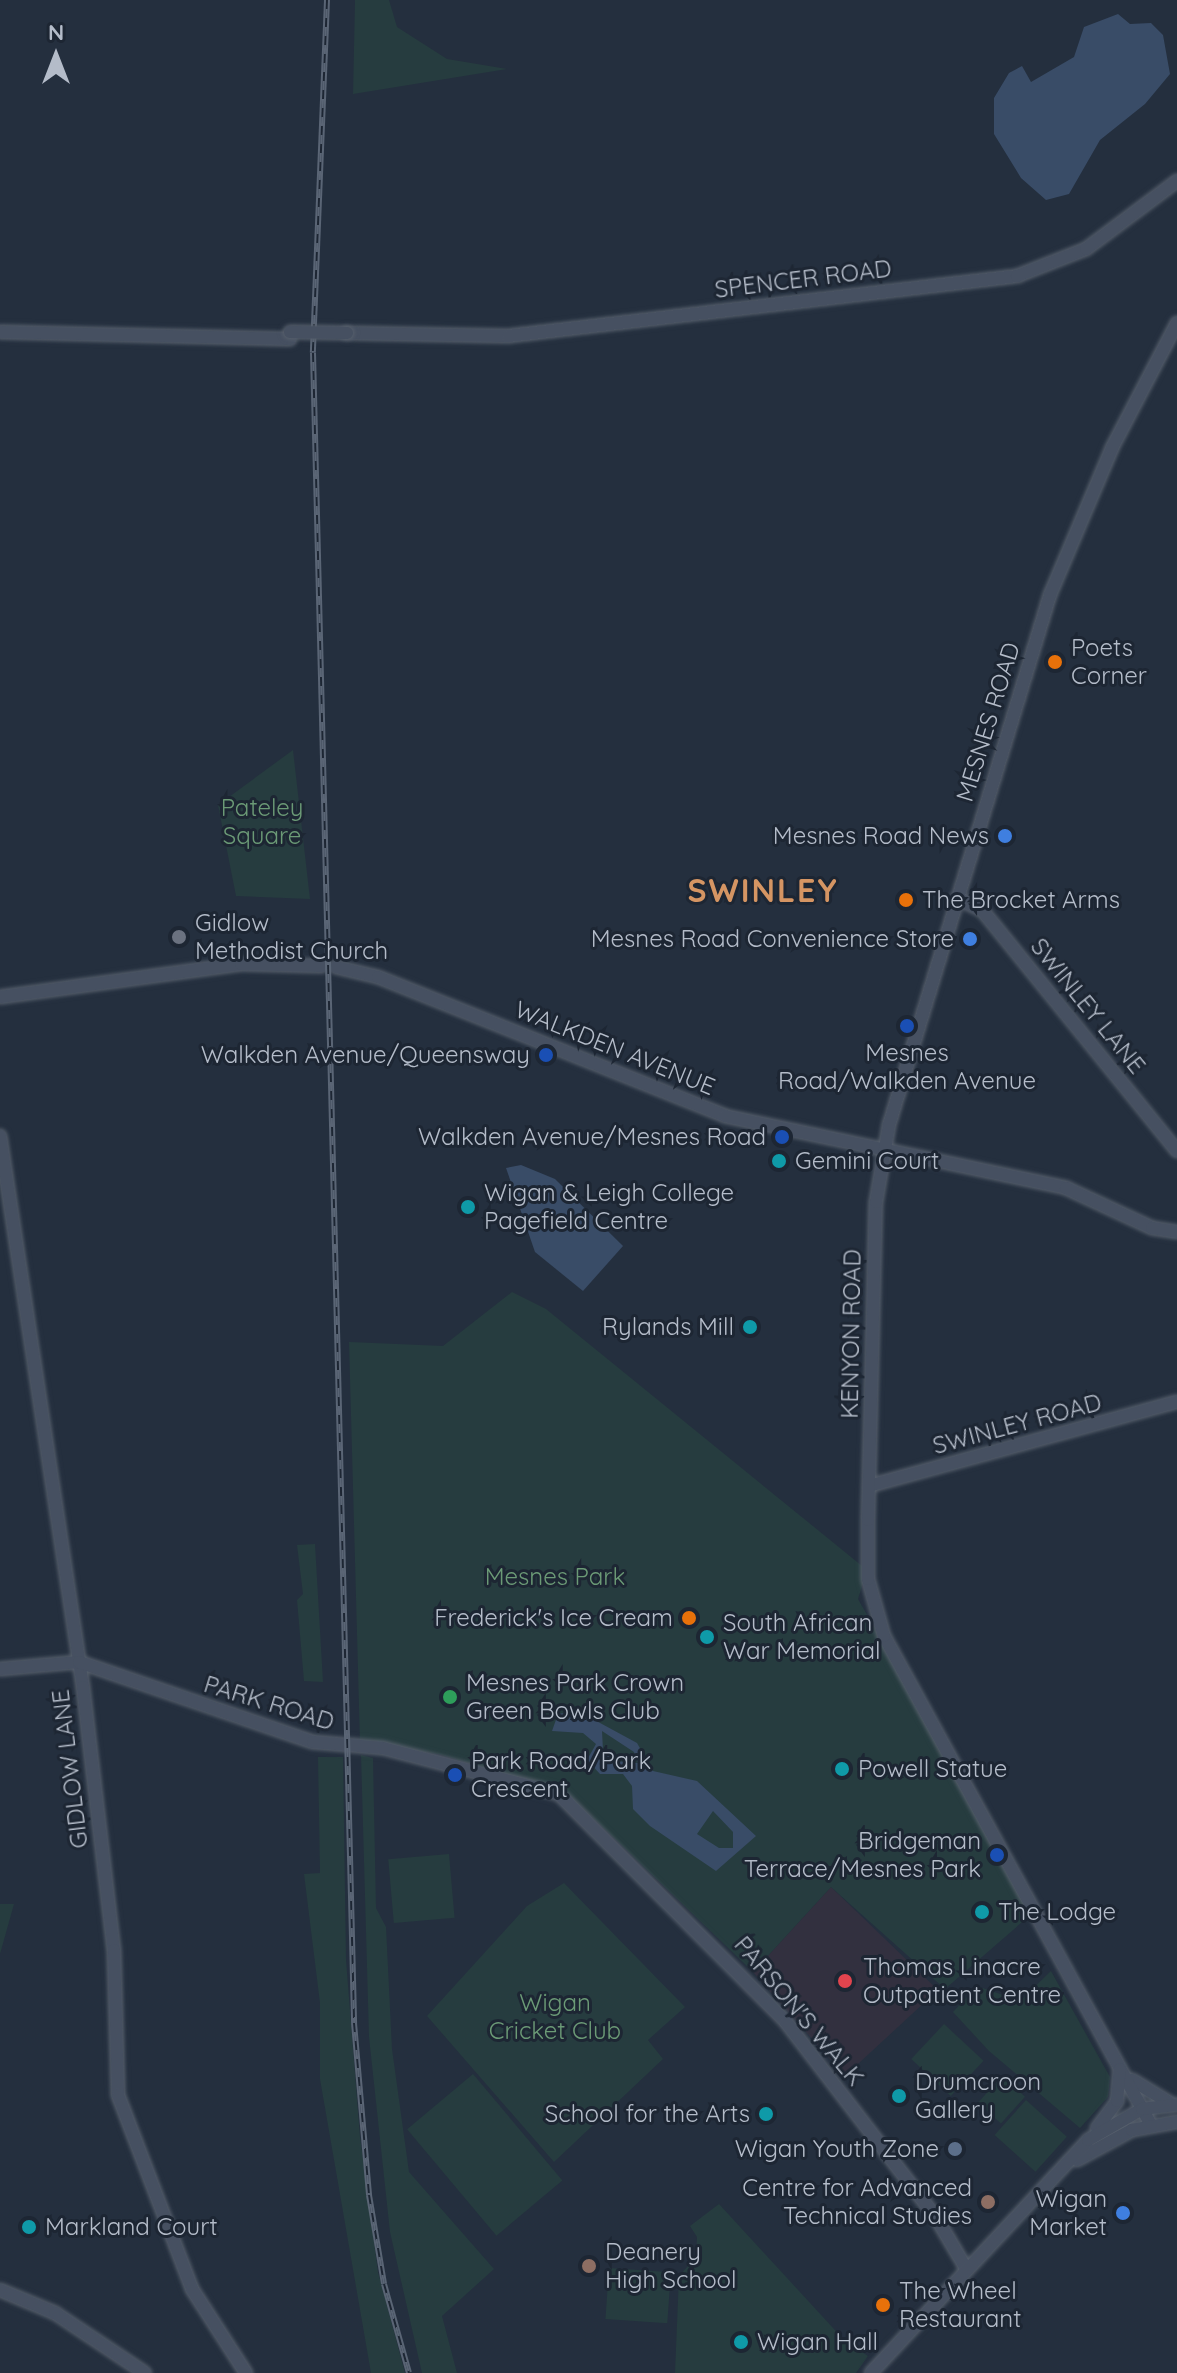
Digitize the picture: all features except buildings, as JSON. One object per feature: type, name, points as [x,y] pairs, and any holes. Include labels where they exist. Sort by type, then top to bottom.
[{"type":"street","name":"SPENCER ROAD","points":[[0,332],[508,336],[1017,276],[1086,249],[1177,181]]},
{"type":"street","name":"MESNES ROAD","points":[[884,1149],[1050,595],[1112,448],[1177,323]]},
{"type":"street","name":"SWINLEY LANE","points":[[957,898],[982,910],[1177,1151]]},
{"type":"street","name":"WALKDEN AVENUE","points":[[0,997],[241,964],[329,966],[378,977],[725,1116],[1086,1194],[1152,1228],[1177,1232]]},
{"type":"street","name":"GIDLOW LANE","points":[[0,1136],[79,1662],[114,1950],[118,2095],[192,2289],[246,2373]]},
{"type":"street","name":"KENYON ROAD","points":[[884,1149],[876,1202],[868,1520],[868,1579],[880,1626],[1151,2125]]},
{"type":"street","name":"SWINLEY ROAD","points":[[869,1486],[1177,1402]]},
{"type":"street","name":"PARK ROAD","points":[[0,1669],[79,1662],[313,1742],[383,1748],[538,1785],[571,1803]]},
{"type":"street","name":"PARSON'S WALK","points":[[571,1803],[786,2022],[937,2219],[967,2270]]},
{"type":"street","points":[[871,2373],[1071,2165],[1117,2101],[1123,2070],[1175,2105]]},
{"type":"street","points":[[1088,2140],[1142,2109],[1175,2105]]},
{"type":"street","points":[[1071,2165],[1112,2139],[1151,2125],[1177,2122]]},
{"type":"street","points":[[0,2290],[55,2313],[145,2373]]},
{"type":"shaded area","name":"Thomas Linacre Outpatient Centre","points":[[831,1887],[938,1990],[845,2076],[753,1972]]},
{"type":"green space","points":[[355,0],[389,0],[397,27],[447,59],[507,69],[353,94]]},
{"type":"green space","name":"Pateley Square","points":[[293,750],[310,899],[236,896],[218,805]]},
{"type":"green space","name":"Mesnes Park","points":[[512,1292],[546,1309],[867,1570],[858,1599],[1036,1910],[945,1989],[831,1887],[753,1972],[566,1792],[438,1754],[360,1743],[349,1342],[443,1346]]},
{"type":"green space","points":[[315,1544],[323,1682],[304,1681],[297,1600],[303,1594],[297,1545]]},
{"type":"green space","points":[[361,1755],[373,1758],[376,1908],[386,1927],[392,2049],[409,2172],[494,2269],[442,2316],[457,2373],[422,2373],[390,2232],[369,2037]]},
{"type":"green space","points":[[318,1757],[343,1757],[346,1960],[360,2137],[378,2272],[405,2373],[371,2373],[320,2079],[320,2003],[304,1874],[320,1873]]},
{"type":"green space","points":[[449,1854],[455,1918],[394,1923],[388,1859]]},
{"type":"green space","name":"Wigan Cricket Club","points":[[564,1883],[685,2007],[648,2040],[663,2059],[554,2162],[427,2016],[527,1906]]},
{"type":"green space","points":[[0,1904],[14,1904],[0,1954]]},
{"type":"green space","points":[[1051,1971],[1110,2077],[1108,2097],[1080,2128],[989,2051],[953,2012],[977,1986],[1020,2001]]},
{"type":"green space","points":[[944,2024],[983,2061],[951,2096],[911,2059]]},
{"type":"green space","points":[[473,2074],[562,2180],[496,2236],[407,2129]]},
{"type":"green space","points":[[1002,2076],[1025,2097],[1001,2123],[978,2103]]},
{"type":"green space","points":[[1026,2100],[1067,2137],[1035,2172],[995,2135]]},
{"type":"green space","points":[[719,2204],[845,2341],[868,2356],[856,2373],[675,2373],[679,2276],[696,2257],[697,2237],[690,2226]]},
{"type":"green space","points":[[609,2268],[671,2272],[667,2323],[605,2319]]},
{"type":"water","points":[[1118,14],[1130,24],[1151,23],[1163,35],[1170,74],[1145,104],[1100,140],[1069,194],[1046,200],[1021,178],[994,134],[994,98],[1009,73],[1022,66],[1031,82],[1074,57],[1084,27]]},
{"type":"water","points":[[521,1165],[555,1179],[623,1246],[583,1291],[535,1252],[506,1168]]},
{"type":"water","points":[[578,1711],[637,1743],[653,1771],[697,1781],[756,1836],[716,1871],[650,1826],[633,1809],[632,1786],[623,1774],[600,1774],[587,1760],[596,1744],[583,1733],[552,1731],[558,1714]],"holes":[[[602,1731],[634,1752],[638,1763],[615,1761],[603,1750]],[[713,1811],[733,1832],[733,1848],[719,1848],[697,1834]]]},
{"type":"railway","points":[[327,0],[313,353],[354,2023],[369,2195],[384,2284],[409,2373]]},
{"type":"place","name":"Poets Corner","points":[[1055,662]]},
{"type":"place","name":"Mesnes Road News","points":[[1005,836]]},
{"type":"place","name":"The Brocket Arms","points":[[906,900]]},
{"type":"place","name":"Gidlow Methodist Church","points":[[179,937]]},
{"type":"place","name":"Mesnes Road Convenience Store","points":[[970,939]]},
{"type":"place","name":"Mesnes Road/Walkden Avenue","points":[[907,1026]]},
{"type":"place","name":"Walkden Avenue/Queensway","points":[[546,1055]]},
{"type":"place","name":"Walkden Avenue/Mesnes Road","points":[[782,1137]]},
{"type":"place","name":"Gemini Court","points":[[779,1161]]},
{"type":"place","name":"Wigan & Leigh College Pagefield Centre","points":[[468,1207]]},
{"type":"place","name":"Rylands Mill","points":[[750,1327]]},
{"type":"place","name":"Frederick's Ice Cream","points":[[689,1618]]},
{"type":"place","name":"South African War Memorial","points":[[707,1637]]},
{"type":"place","name":"Mesnes Park Crown Green Bowls Club","points":[[450,1697]]},
{"type":"place","name":"Powell Statue","points":[[842,1769]]},
{"type":"place","name":"Park Road/Park Crescent","points":[[455,1775]]},
{"type":"place","name":"Bridgeman Terrace/Mesnes Park","points":[[997,1855]]},
{"type":"place","name":"The Lodge","points":[[982,1912]]},
{"type":"place","name":"Thomas Linacre Outpatient Centre","points":[[845,1981]]},
{"type":"place","name":"Drumcroon Gallery","points":[[899,2096]]},
{"type":"place","name":"School for the Arts","points":[[766,2114]]},
{"type":"place","name":"Wigan Youth Zone","points":[[955,2149]]},
{"type":"place","name":"Centre for Advanced Technical Studies","points":[[988,2202]]},
{"type":"place","name":"Wigan Market","points":[[1123,2213]]},
{"type":"place","name":"Markland Court","points":[[29,2227]]},
{"type":"place","name":"Deanery High School","points":[[589,2266]]},
{"type":"place","name":"The Wheel Restaurant","points":[[883,2305]]},
{"type":"place","name":"Wigan Hall","points":[[741,2342]]},
{"type":"district","name":"SWINLEY","points":[[763,890]]}]
